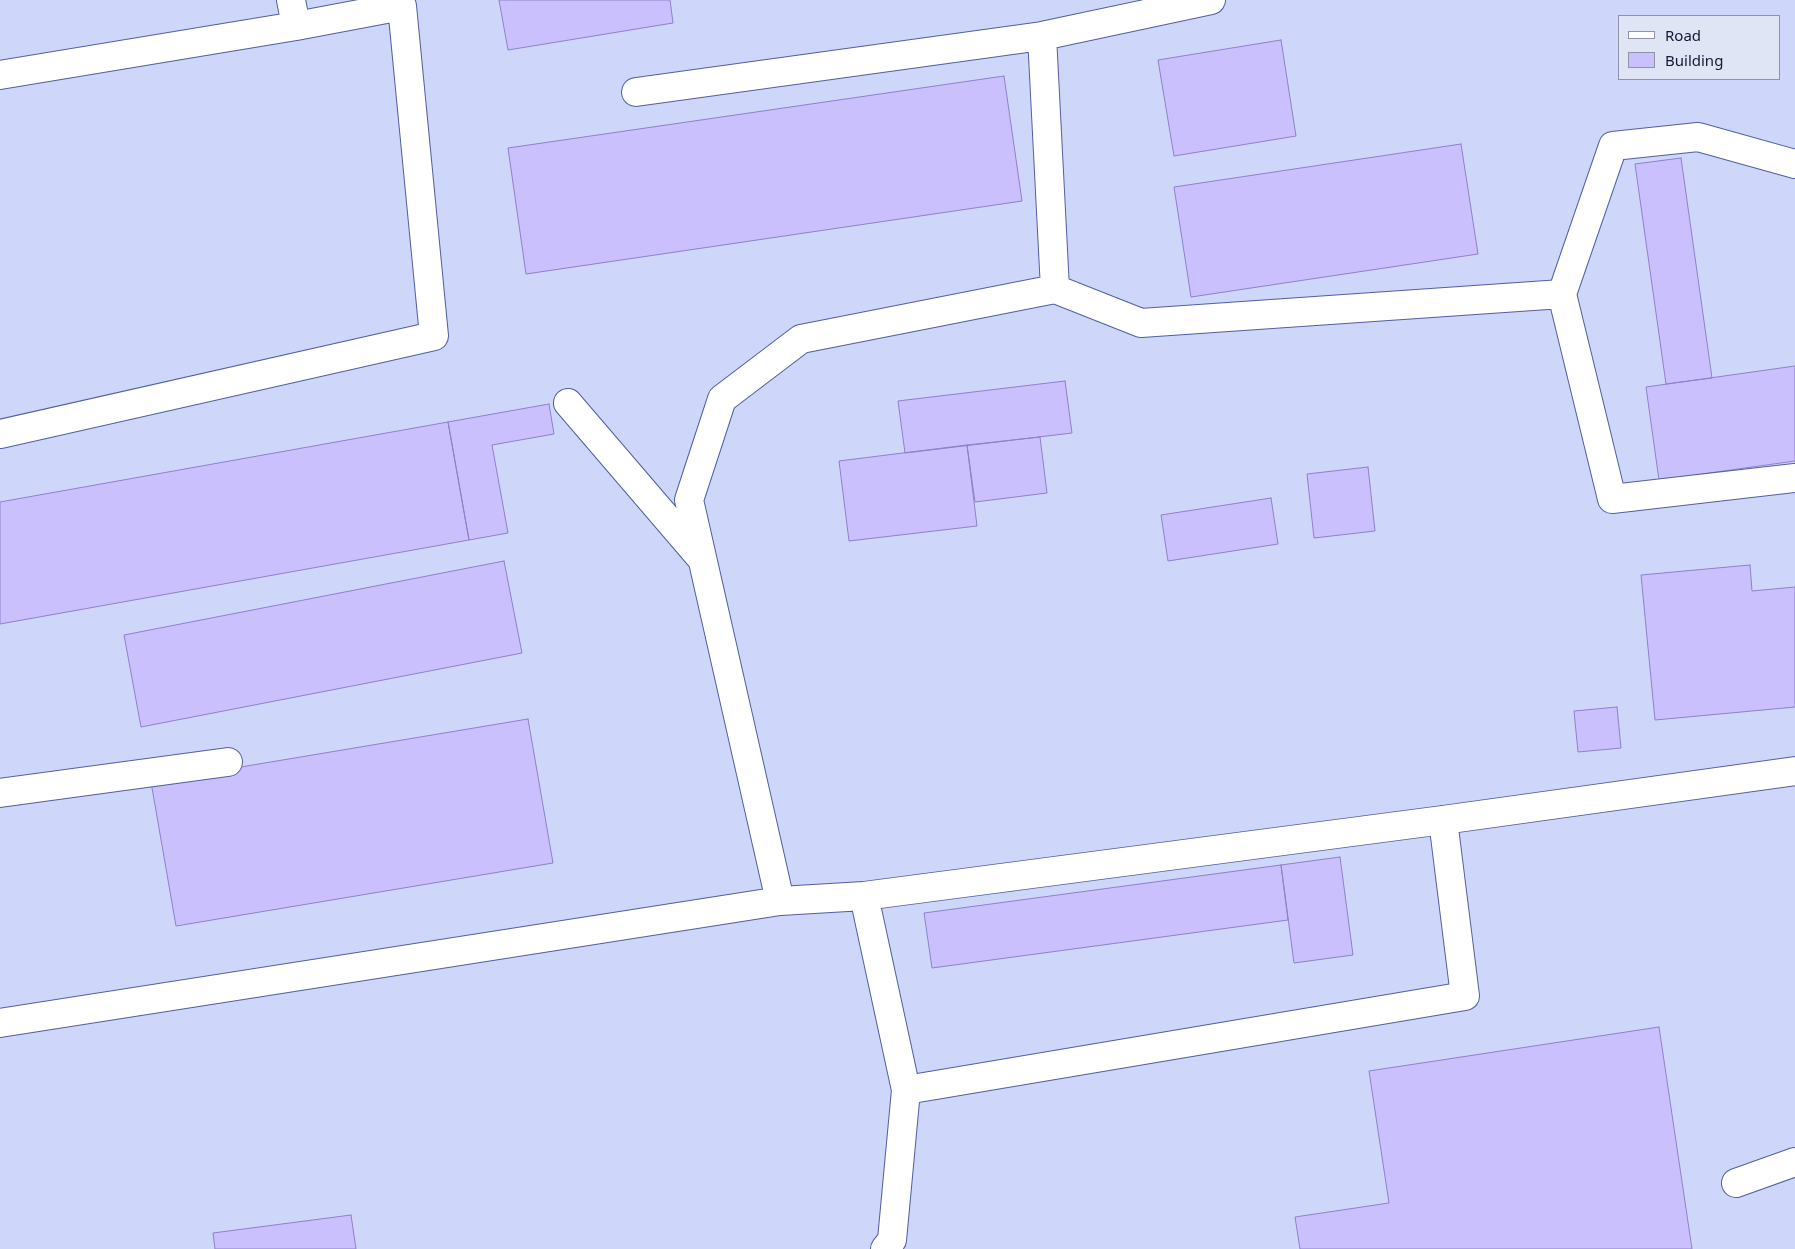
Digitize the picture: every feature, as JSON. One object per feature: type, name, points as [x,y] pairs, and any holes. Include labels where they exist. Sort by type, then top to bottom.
[{"type":"lane","points":[[636,92],[1042,36],[1211,0]]},
{"type":"lane","points":[[0,75],[293,13],[402,6],[434,336],[0,434]]},
{"type":"lane","points":[[1042,36],[1055,289]]},
{"type":"lane","points":[[1795,164],[1698,136],[1613,146],[1562,294],[1612,499],[1795,478]]},
{"type":"lane","points":[[780,901],[689,500],[722,400],[801,339],[1055,289],[1141,323],[1562,294]]},
{"type":"lane","points":[[568,402],[702,560]]},
{"type":"lane","points":[[0,793],[228,762]]},
{"type":"lane","points":[[0,1023],[780,901],[864,896],[1443,820],[1795,771]]},
{"type":"lane","points":[[906,1090],[1464,996],[1443,820]]},
{"type":"lane","points":[[864,896],[906,1090],[892,1240],[884,1249]]},
{"type":"lane","points":[[1736,1183],[1795,1162]]},
{"type":"shaded area","points":[[0,0],[1795,0],[1795,1249],[0,1249]]},
{"type":"building","points":[[499,0],[670,0],[673,23],[508,50]]},
{"type":"building","points":[[1281,40],[1296,136],[1174,156],[1158,60]]},
{"type":"building","points":[[1004,76],[1022,201],[526,274],[508,148]]},
{"type":"building","points":[[1461,144],[1478,254],[1191,297],[1174,187]]},
{"type":"building","points":[[1681,158],[1712,378],[1666,384],[1635,164]]},
{"type":"building","points":[[1795,366],[1795,461],[1659,480],[1646,387]]},
{"type":"building","points":[[1065,381],[1072,433],[905,453],[898,401]]},
{"type":"building","points":[[549,404],[554,434],[492,445],[508,533],[469,540],[448,422]]},
{"type":"building","points":[[448,422],[469,540],[0,624],[0,502]]},
{"type":"building","points":[[1040,437],[1047,493],[975,502],[967,445]]},
{"type":"building","points":[[967,445],[977,526],[849,541],[839,461]]},
{"type":"building","points":[[1368,467],[1375,531],[1314,538],[1307,474]]},
{"type":"building","points":[[1271,498],[1278,544],[1168,561],[1161,515]]},
{"type":"building","points":[[504,561],[522,653],[141,727],[124,635]]},
{"type":"building","points":[[1750,565],[1752,591],[1795,587],[1795,707],[1655,720],[1641,575]]},
{"type":"building","points":[[1617,707],[1621,748],[1578,752],[1574,711]]},
{"type":"building","points":[[528,719],[553,863],[176,926],[151,782]]},
{"type":"building","points":[[1340,857],[1353,955],[1294,963],[1281,865]]},
{"type":"building","points":[[1281,865],[1288,920],[932,968],[924,913]]},
{"type":"building","points":[[1659,1027],[1692,1249],[1300,1249],[1295,1217],[1389,1203],[1369,1071]]},
{"type":"building","points":[[351,1215],[356,1249],[215,1249],[213,1233]]}]
